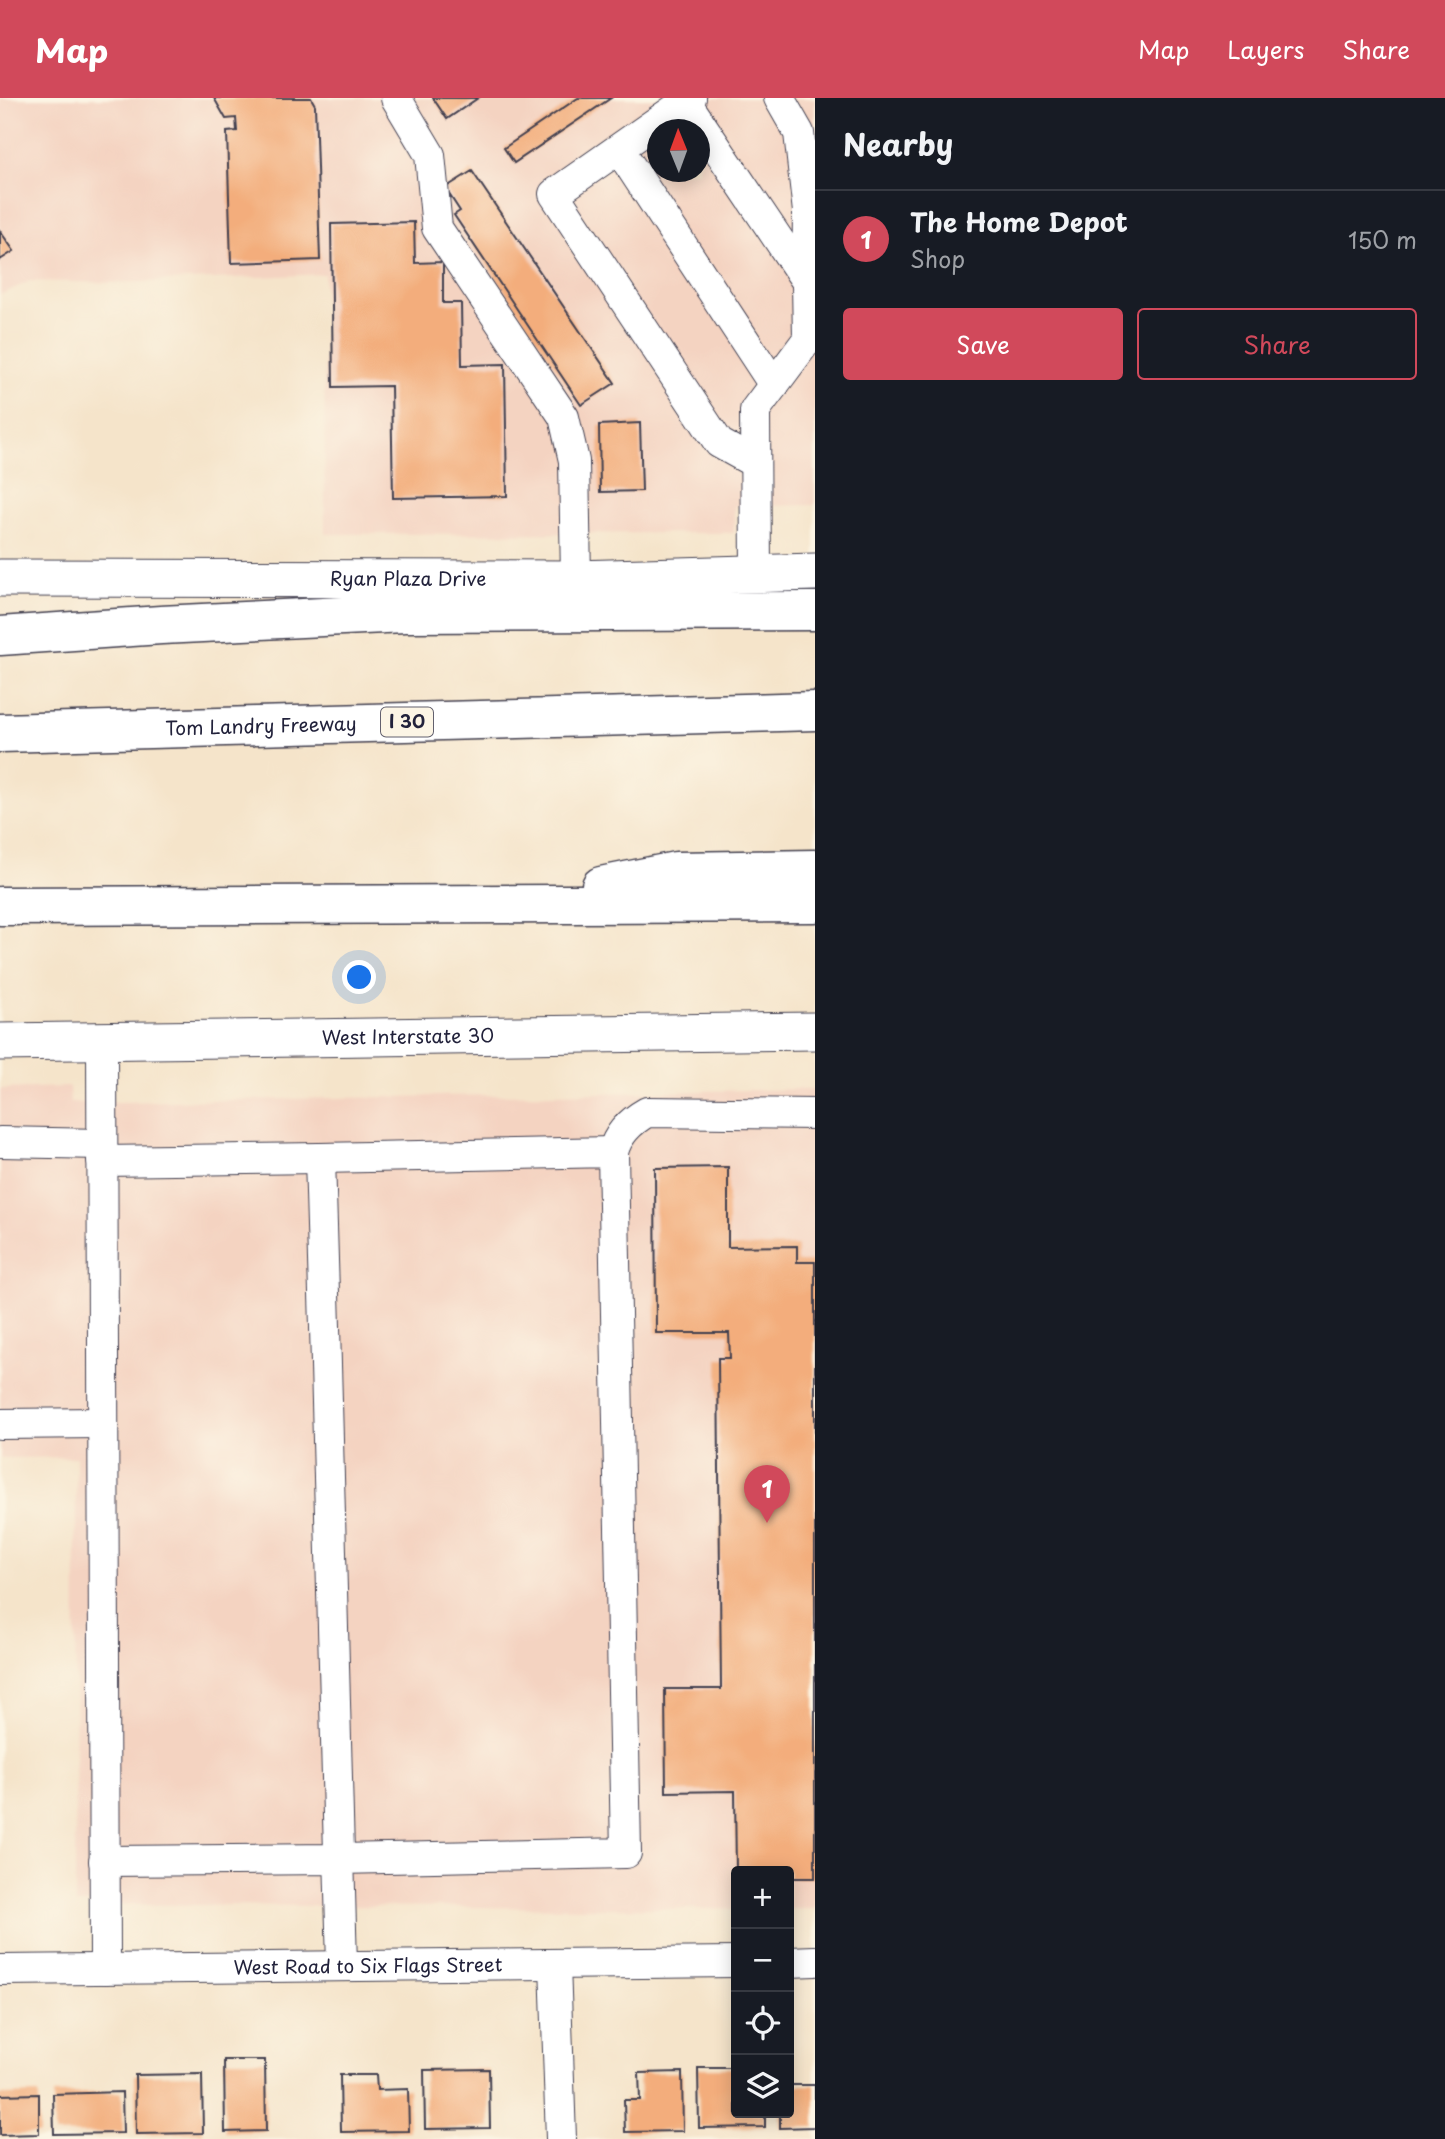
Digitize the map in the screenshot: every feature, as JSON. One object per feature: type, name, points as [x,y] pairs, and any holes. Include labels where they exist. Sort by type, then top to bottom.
[{"type":"highway","points":[[0,636],[162,625],[405,614],[815,611]]},
{"type":"highway","name":"Tom Landry Freeway","points":[[0,733],[815,711]]},
{"type":"highway","points":[[506,904],[676,872],[815,869]]},
{"type":"highway","points":[[0,906],[815,902]]},
{"type":"main road","name":"Ryan Plaza Drive","points":[[0,578],[576,579],[815,572]]},
{"type":"main road","name":"West Interstate 30","points":[[0,1042],[815,1031]]},
{"type":"street","points":[[396,98],[430,155],[437,228],[564,417],[574,461],[576,579]]},
{"type":"street","points":[[756,573],[755,410],[808,339],[807,282],[812,212],[799,133],[779,98]]},
{"type":"street","points":[[755,463],[719,443],[554,194],[688,100],[807,282]]},
{"type":"street","points":[[619,149],[774,385]]},
{"type":"street","points":[[102,1040],[105,1969]]},
{"type":"street","points":[[104,1861],[626,1853],[613,1152],[615,1143],[631,1121],[647,1112],[815,1114]]},
{"type":"street","points":[[0,1142],[102,1153],[320,1158],[613,1152]]},
{"type":"street","points":[[320,1158],[342,1966]]},
{"type":"street","points":[[0,1424],[103,1423]]},
{"type":"street","points":[[794,1962],[815,1961]]},
{"type":"street","name":"West Road to Six Flags Street","points":[[0,1970],[731,1962]]},
{"type":"street","points":[[555,1964],[561,2139]]},
{"type":"shaded area","points":[[0,98],[815,98],[815,505],[734,506],[734,533],[325,534],[324,274],[118,283],[30,281],[0,295]]},
{"type":"shaded area","points":[[69,1087],[70,1103],[815,1089],[815,1909],[794,1909],[794,1866],[731,1866],[731,1909],[75,1904],[76,1457],[0,1458],[0,1089]]},
{"type":"building","points":[[214,98],[311,98],[315,105],[320,260],[231,263],[227,132],[237,131],[236,118],[226,119]]},
{"type":"building","points":[[433,98],[478,98],[447,119]]},
{"type":"building","points":[[578,98],[611,98],[514,163],[504,148]]},
{"type":"building","points":[[472,171],[615,383],[581,405],[454,215],[460,211],[445,188]]},
{"type":"building","points":[[414,222],[415,263],[443,262],[443,303],[461,303],[462,365],[505,364],[507,496],[393,498],[391,386],[333,387],[331,224]]},
{"type":"building","points":[[0,231],[14,251],[0,260]]},
{"type":"building","points":[[640,423],[642,491],[600,492],[599,425]]},
{"type":"building","points":[[728,1167],[728,1247],[797,1246],[797,1262],[815,1262],[815,1878],[794,1878],[794,1866],[736,1866],[735,1791],[666,1792],[665,1689],[721,1689],[718,1358],[730,1358],[729,1333],[656,1333],[655,1168]]},
{"type":"building","points":[[224,2060],[265,2060],[266,2131],[225,2132]]},
{"type":"building","points":[[698,2068],[731,2068],[731,2118],[765,2118],[765,2127],[699,2128]]},
{"type":"building","points":[[489,2069],[490,2128],[425,2129],[424,2070]]},
{"type":"building","points":[[682,2072],[683,2131],[625,2132],[624,2100],[640,2100],[639,2073]]},
{"type":"building","points":[[202,2074],[203,2133],[136,2134],[135,2075]]},
{"type":"building","points":[[340,2075],[376,2075],[377,2090],[408,2089],[409,2131],[341,2132]]},
{"type":"building","points":[[794,2085],[815,2085],[815,2127],[780,2128],[780,2118],[794,2118]]},
{"type":"building","points":[[122,2092],[123,2133],[54,2134],[53,2094]]},
{"type":"building","points":[[39,2094],[39,2134],[0,2135],[0,2095]]},
{"type":"place","name":"The Home Depot","points":[[767,1523]]}]
